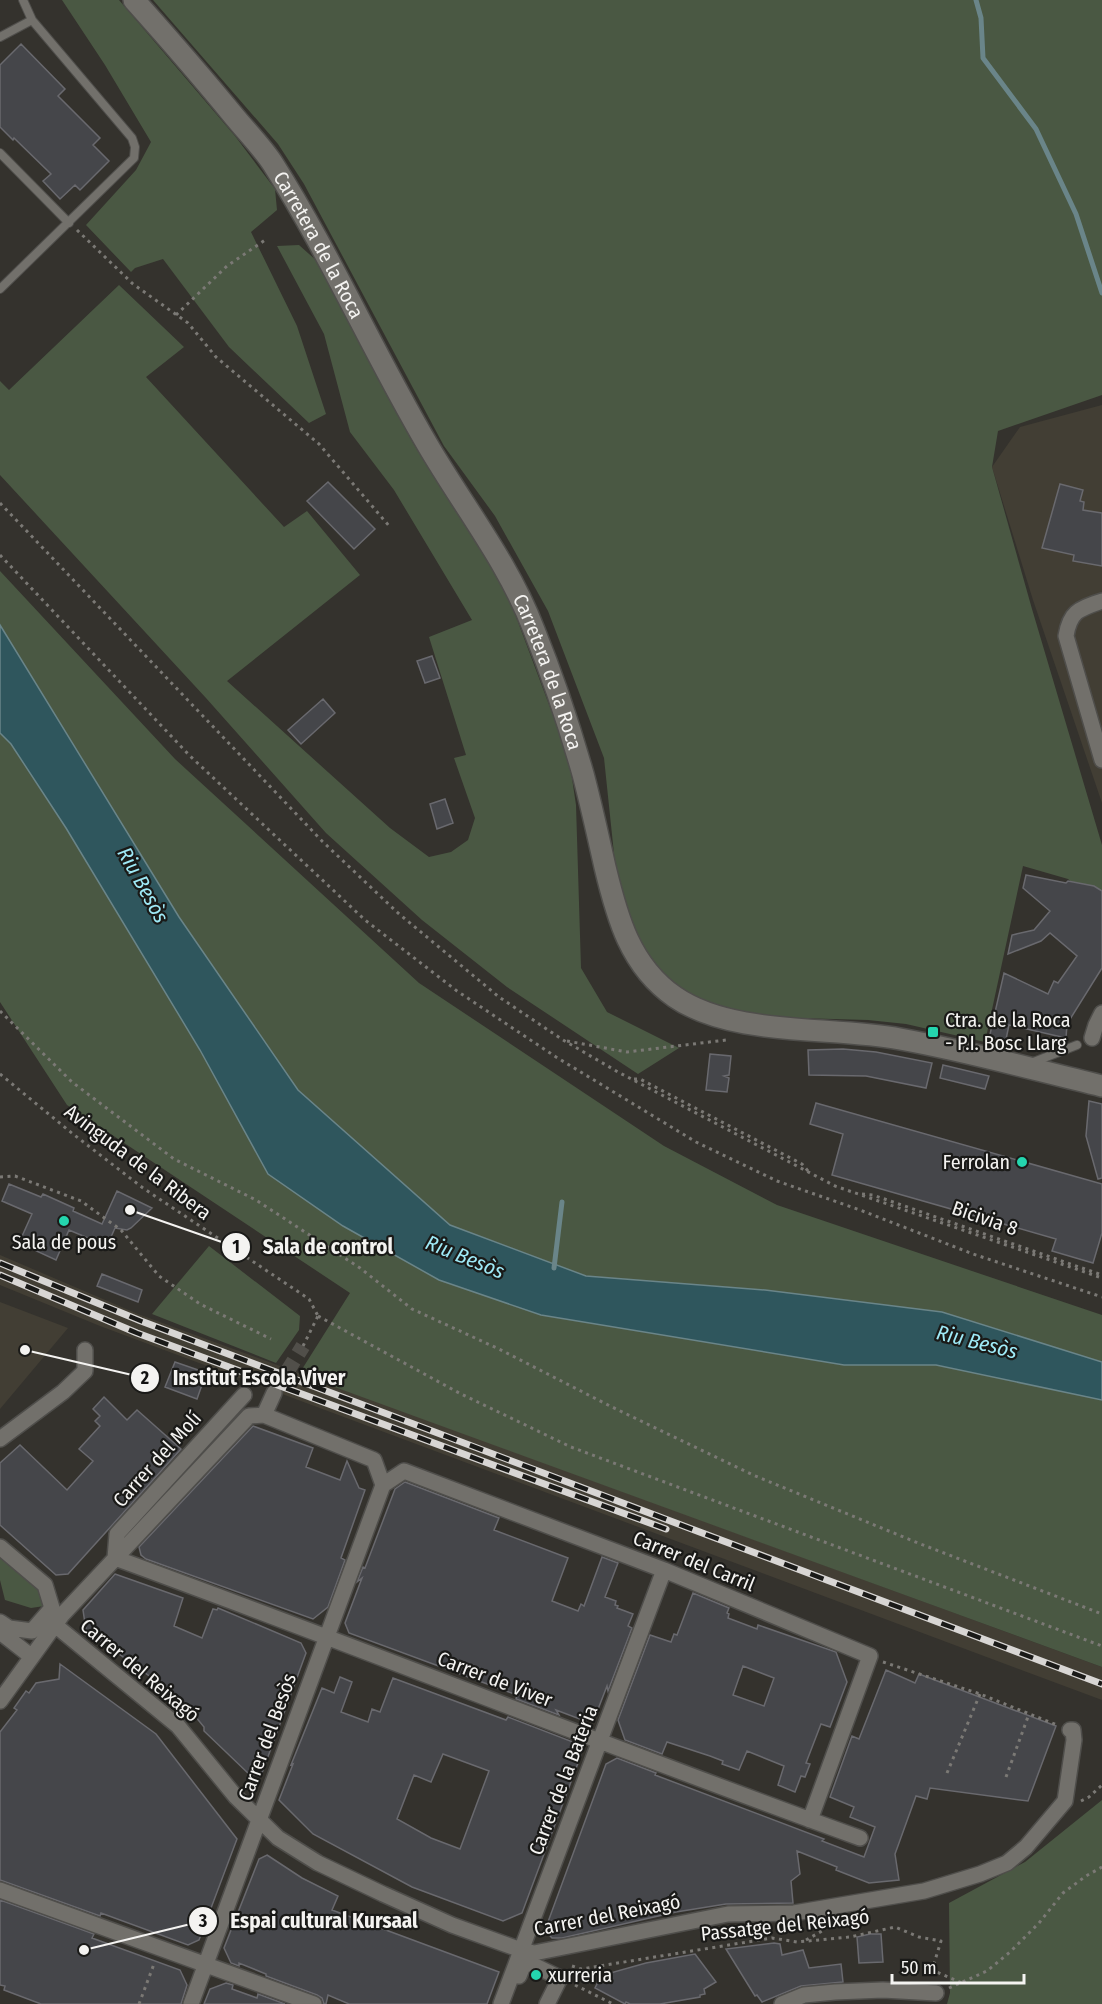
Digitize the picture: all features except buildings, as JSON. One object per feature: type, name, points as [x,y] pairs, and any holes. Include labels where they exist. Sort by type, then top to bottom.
[{"type":"street","name":"Carretera de la Roca","points":[[134,0],[193,66],[270,160],[303,214],[388,376],[429,448],[510,577],[533,627],[571,732],[588,791],[615,909],[625,936],[641,964],[658,984],[673,996],[710,1014],[782,1028],[897,1038],[1102,1086]]},
{"type":"street","points":[[1102,601],[1075,613],[1068,623],[1066,636],[1102,760]]},
{"type":"street","points":[[1092,1038],[1102,1013]]},
{"type":"street","points":[[0,1439],[63,1392],[85,1371],[85,1350]]},
{"type":"street","name":"Carrer del Molí","points":[[0,1701],[58,1620],[114,1558],[256,1416],[274,1393]]},
{"type":"street","name":"Carrer del Molí","points":[[114,1558],[117,1534],[244,1395]]},
{"type":"street","points":[[256,1416],[374,1460],[383,1485]]},
{"type":"street","name":"Carrer del Carril","points":[[383,1485],[404,1471],[664,1570],[870,1656]]},
{"type":"street","name":"Carrer del Besòs","points":[[191,2004],[383,1485]]},
{"type":"street","points":[[0,1541],[51,1581],[58,1620]]},
{"type":"street","points":[[0,1546],[45,1585],[52,1608],[32,1631],[9,1628],[0,1622]]},
{"type":"street","name":"Carrer de Viver","points":[[114,1558],[327,1636],[599,1742],[860,1838]]},
{"type":"street","name":"Carrer de la Bateria","points":[[501,2004],[664,1570]]},
{"type":"street","name":"Carrer del Reixagó","points":[[58,1620],[178,1725],[236,1797],[278,1838],[318,1863],[452,1925],[534,1953],[728,1914],[794,1913],[924,1891],[980,1875],[1006,1863],[1026,1847],[1071,1802]]},
{"type":"street","points":[[0,1632],[32,1657]]},
{"type":"street","points":[[810,1820],[870,1656]]},
{"type":"street","points":[[1070,1730],[1074,1730],[1071,1802]]},
{"type":"street","points":[[0,1890],[314,2004]]},
{"type":"street","points":[[508,2004],[525,1961],[560,1978],[547,2004]]},
{"type":"street","points":[[782,2004],[804,1995],[835,1992],[883,1990],[936,1994]]},
{"type":"lane","points":[[0,289],[134,158],[135,147],[132,138],[32,20],[23,0]]},
{"type":"lane","points":[[0,37],[32,20]]},
{"type":"lane","points":[[0,153],[69,223]]},
{"type":"lane","points":[[1023,1067],[1077,1045]]},
{"type":"path","points":[[69,223],[134,284],[188,323],[216,357],[319,444],[390,527]]},
{"type":"path","points":[[177,315],[227,266],[265,240]]},
{"type":"path","points":[[0,503],[322,841],[398,913],[499,997],[564,1040],[632,1079],[640,1079],[802,1164],[812,1174],[835,1186],[1102,1277]]},
{"type":"path","points":[[0,555],[190,756],[365,920],[457,991],[556,1057],[696,1142],[777,1181],[973,1254],[1102,1297]]},
{"type":"path","points":[[0,1011],[72,1082],[174,1159],[256,1200],[360,1269],[412,1308],[753,1475],[918,1543],[1102,1614]]},
{"type":"path","points":[[564,1040],[627,1053],[657,1047],[729,1040]]},
{"type":"path","name":"Avinguda de la Ribera","points":[[0,1074],[72,1134],[143,1188],[309,1299],[318,1316]]},
{"type":"path","points":[[0,1178],[15,1176],[81,1201],[121,1230],[159,1276],[201,1304],[271,1339]]},
{"type":"path","points":[[303,1346],[318,1316],[461,1394],[572,1447],[1102,1646]]},
{"type":"path","points":[[870,1656],[980,1694],[1070,1730]]},
{"type":"path","points":[[947,1773],[980,1694]]},
{"type":"path","points":[[1006,1777],[1029,1713]]},
{"type":"path","points":[[1071,1802],[1089,1797],[1102,1785]]},
{"type":"path","points":[[936,1994],[987,1971],[1039,1923],[1063,1893],[1102,1867]]},
{"type":"path","points":[[805,1941],[822,1931],[807,1923]]},
{"type":"path","name":"Passatge del Reixagó","points":[[570,1965],[581,1969],[772,1938],[805,1941],[850,1937],[895,1927],[919,1937],[941,1941],[932,1970],[962,1983]]},
{"type":"path","points":[[139,2004],[159,1948]]},
{"type":"path","points":[[578,1986],[613,2004]]},
{"type":"shaded area","points":[[1102,405],[1102,803],[1033,600],[992,467],[1020,427]]},
{"type":"shaded area","points":[[0,1255],[138,1314],[1102,1667],[1102,1700],[100,1326],[0,1285]]},
{"type":"shaded area","points":[[0,1302],[68,1328],[0,1409]]},
{"type":"green space","points":[[62,0],[119,0],[235,136],[275,189],[277,210],[251,232],[297,326],[326,414],[309,423],[229,347],[163,259],[135,268],[131,272],[86,225],[136,170],[151,142],[105,65]]},
{"type":"green space","points":[[153,0],[1102,0],[1102,395],[998,431],[992,467],[1102,845],[1102,902],[1099,907],[1068,879],[1023,866],[985,1042],[906,1024],[868,1020],[760,1017],[672,1000],[644,984],[625,959],[604,758],[548,611],[495,516],[444,446],[304,184],[278,144]]},
{"type":"green space","points":[[299,245],[318,262],[413,443],[503,582],[569,758],[576,805],[581,968],[607,1012],[679,1048],[638,1074],[507,987],[422,920],[326,833],[206,698],[0,475],[0,381],[9,390],[119,285],[184,347],[146,377],[284,527],[307,511],[360,575],[227,681],[390,828],[429,857],[451,852],[468,840],[475,818],[454,758],[466,755],[429,637],[472,620],[394,490],[350,432],[324,334],[277,246]]},
{"type":"green space","points":[[0,571],[175,759],[419,983],[664,1146],[777,1205],[1102,1315],[1102,1362],[942,1312],[765,1290],[586,1276],[450,1225],[298,1090],[179,917],[0,625]]},
{"type":"green space","points":[[0,733],[11,744],[66,828],[200,1050],[268,1174],[343,1226],[439,1280],[541,1315],[844,1365],[936,1365],[1102,1400],[1102,1667],[299,1374],[350,1293],[67,1105],[0,1002]]},
{"type":"green space","points":[[209,1246],[300,1316],[299,1330],[276,1363],[152,1314]]},
{"type":"green space","points":[[0,1548],[47,1586],[51,1605],[31,1608],[5,1600],[0,1580]]},
{"type":"green space","points":[[1102,1800],[1102,2004],[947,2004],[950,1993],[949,1903],[1025,1862]]},
{"type":"water","name":"Riu Besòs","points":[[0,625],[179,917],[298,1090],[450,1225],[586,1276],[765,1290],[942,1312],[1102,1362],[1102,1400],[936,1365],[844,1365],[541,1315],[439,1280],[343,1226],[268,1174],[200,1050],[66,828],[11,744],[0,733]]},
{"type":"waterway","points":[[976,0],[981,18],[983,58],[1036,129],[1076,214],[1102,293]]},
{"type":"waterway","points":[[554,1268],[562,1202]]},
{"type":"tunnel","points":[[274,1393],[303,1346]]},
{"type":"railway","points":[[0,1263],[141,1321],[1102,1684]]},
{"type":"railway","points":[[0,1275],[137,1333],[666,1529]]},
{"type":"place","name":"Ctra. de la Roca - P.I. Bosc Llarg","points":[[933,1032]]},
{"type":"place","name":"Ferrolan","points":[[1022,1162]]},
{"type":"place","name":"Sala de control","points":[[130,1210]]},
{"type":"place","name":"Sala de pous","points":[[64,1221]]},
{"type":"place","name":"Institut Escola Viver","points":[[25,1350]]},
{"type":"place","name":"Espai cultural Kursaal","points":[[84,1950]]},
{"type":"place","name":"xurreria","points":[[536,1975]]}]
